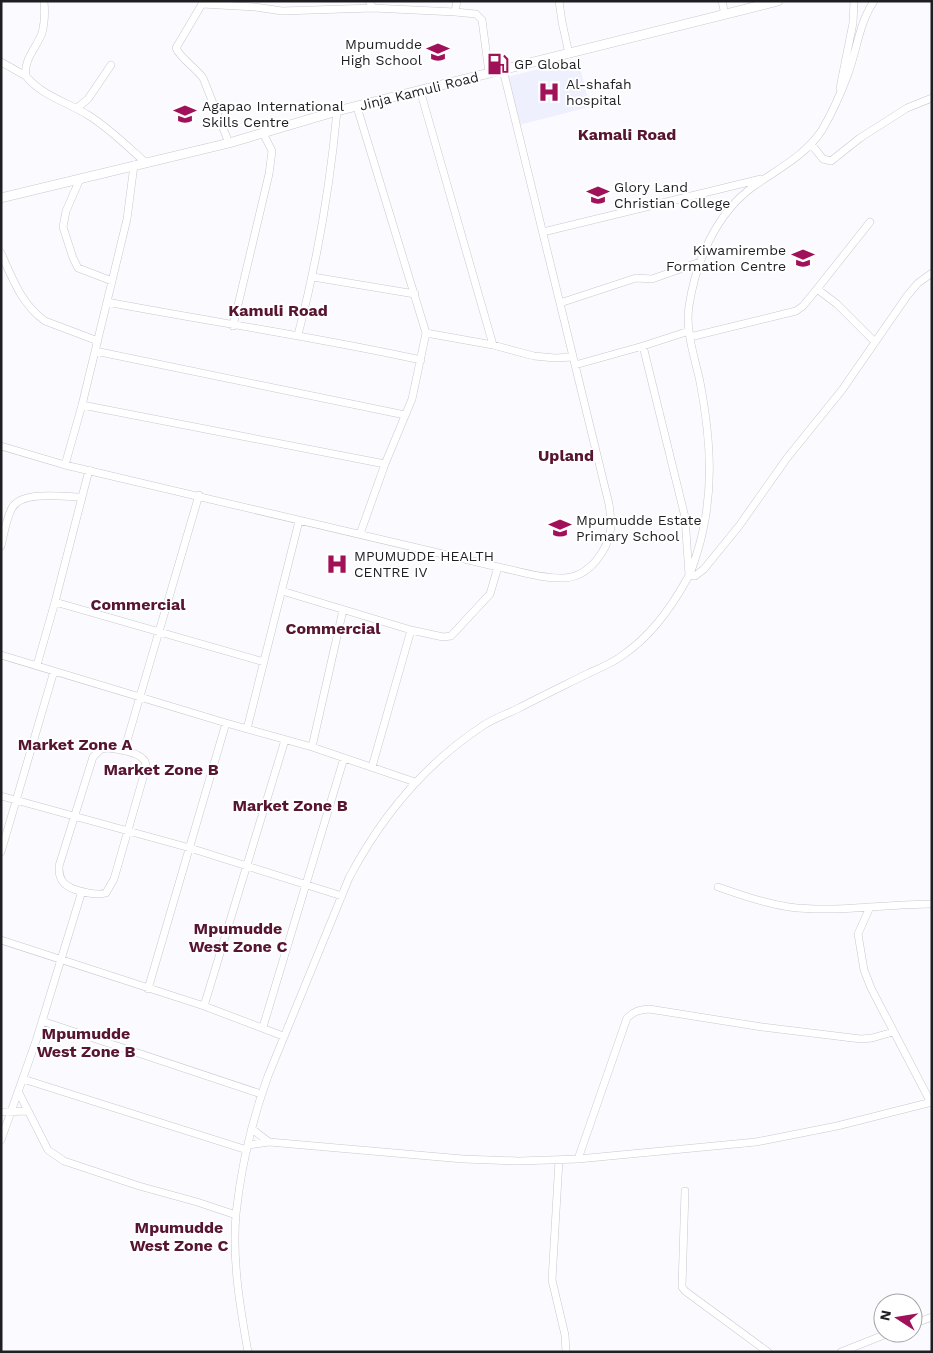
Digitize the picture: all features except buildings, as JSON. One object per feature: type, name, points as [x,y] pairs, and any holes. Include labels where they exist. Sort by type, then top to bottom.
[{"type":"main road","name":"Jinja Kamuli Road","points":[[1,198],[263,134],[337,111],[778,1]]},
{"type":"street","points":[[26,76],[26,66],[42,34],[45,11],[44,1]]},
{"type":"street","points":[[455,12],[457,1]]},
{"type":"street","points":[[560,1],[562,22],[569,54]]},
{"type":"street","points":[[722,1],[725,15]]},
{"type":"street","points":[[838,95],[853,23],[854,1]]},
{"type":"street","points":[[248,1352],[239,1303],[236,1215],[247,1148],[261,1094],[283,1036],[360,857],[376,832],[415,782],[451,749],[486,724],[622,657],[644,638],[664,616],[689,575],[706,518],[711,467],[705,410],[690,334],[688,308],[700,262],[717,226],[738,199],[789,163],[811,144],[827,121],[848,74],[867,11],[874,1]]},
{"type":"street","points":[[229,142],[197,69],[176,48],[200,6],[205,2],[282,11],[371,5],[476,14],[482,20],[489,73]]},
{"type":"street","points":[[1,62],[26,76],[42,92],[77,108],[101,124],[145,162]]},
{"type":"street","points":[[77,108],[88,99],[111,65]]},
{"type":"street","points":[[1,446],[65,465],[498,567],[546,577],[566,578],[583,572],[596,560],[607,545],[611,526],[609,504],[503,70]]},
{"type":"street","points":[[420,90],[493,345]]},
{"type":"street","points":[[811,144],[823,159],[831,161],[860,138],[898,113],[914,104],[932,98]]},
{"type":"street","points":[[357,107],[426,332],[412,399],[385,464],[360,534]]},
{"type":"street","points":[[298,335],[313,277],[330,174],[337,111]]},
{"type":"street","points":[[233,326],[269,174],[272,151],[263,134]]},
{"type":"street","points":[[65,465],[96,352],[127,219],[134,166]]},
{"type":"street","points":[[80,179],[63,219],[63,227],[78,268],[112,281]]},
{"type":"street","points":[[543,232],[765,179]]},
{"type":"street","points":[[426,332],[493,345],[544,358],[574,361],[796,311],[817,290],[870,222]]},
{"type":"street","points":[[1,253],[17,287],[31,309],[38,316],[45,321],[98,341]]},
{"type":"street","points":[[560,303],[636,278],[652,279],[700,262]]},
{"type":"street","points":[[689,575],[695,576],[699,573],[739,526],[787,458],[842,390],[906,296],[918,283],[932,273]]},
{"type":"street","points":[[313,277],[415,294]]},
{"type":"street","points":[[817,290],[837,304],[875,342]]},
{"type":"street","points":[[107,302],[233,326],[298,335],[421,360]]},
{"type":"street","points":[[644,346],[685,517],[689,575]]},
{"type":"street","points":[[96,352],[405,415]]},
{"type":"street","points":[[82,406],[385,464]]},
{"type":"street","points":[[37,665],[89,470]]},
{"type":"street","points":[[124,751],[141,698],[198,495]]},
{"type":"street","points":[[1,546],[15,503],[31,497],[82,498]]},
{"type":"street","points":[[247,729],[299,520]]},
{"type":"street","points":[[282,591],[411,630],[443,637],[451,636],[490,594],[498,567]]},
{"type":"street","points":[[55,602],[264,662]]},
{"type":"street","points":[[312,747],[343,610]]},
{"type":"street","points":[[372,767],[411,630]]},
{"type":"street","points":[[1,655],[141,698],[312,747],[415,782]]},
{"type":"street","points":[[1,852],[54,671]]},
{"type":"street","points":[[148,989],[226,723]]},
{"type":"street","points":[[204,1006],[245,866],[285,740]]},
{"type":"street","points":[[107,748],[124,751],[143,758],[146,763],[128,830],[110,888],[106,893],[99,895],[82,892],[67,886],[62,881],[58,866],[93,757],[96,752],[107,748]]},
{"type":"street","points":[[263,1027],[344,758]]},
{"type":"street","points":[[1,796],[190,848],[342,896]]},
{"type":"street","points":[[718,887],[761,902],[789,907],[831,909],[932,904]]},
{"type":"street","points":[[1,1140],[19,1093],[82,892]]},
{"type":"street","points":[[23,1079],[247,1148],[269,1142],[463,1159],[519,1161],[578,1160],[756,1142],[845,1124],[932,1103],[893,1032],[864,970],[858,941],[860,928],[870,907]]},
{"type":"street","points":[[1,940],[204,1006],[283,1036]]},
{"type":"street","points":[[578,1160],[627,1018],[632,1012],[649,1009],[762,1027],[861,1039],[893,1032]]},
{"type":"street","points":[[42,1021],[261,1094]]},
{"type":"street","points":[[19,1093],[48,1150],[64,1161],[236,1215]]},
{"type":"street","points":[[1,1112],[27,1110]]},
{"type":"street","points":[[252,1129],[269,1142]]},
{"type":"street","points":[[559,1160],[552,1280],[565,1335],[566,1352]]},
{"type":"street","points":[[685,1191],[682,1287],[768,1352]]},
{"type":"street","points":[[841,1352],[873,1339]]},
{"type":"shaded area","name":"Al-shafah hospital","points":[[578,59],[590,107],[519,125],[507,77]]},
{"type":"place","name":"Mpumudde High School","points":[[438,52]]},
{"type":"place","name":"GP Global","points":[[498,64]]},
{"type":"place","name":"Al-shafah hospital","points":[[549,92]]},
{"type":"place","name":"Agapao International Skills Centre","points":[[185,114]]},
{"type":"place","name":"Glory Land Christian College","points":[[598,195]]},
{"type":"place","name":"Kiwamirembe Formation Centre","points":[[803,258]]},
{"type":"place","name":"Mpumudde Estate Primary School","points":[[560,528]]},
{"type":"place","name":"MPUMUDDE HEALTH CENTRE IV","points":[[337,564]]},
{"type":"district","name":"Kamali Road","points":[[627,134]]},
{"type":"district","name":"Kamuli Road","points":[[278,310]]},
{"type":"district","name":"Upland","points":[[566,455]]},
{"type":"district","name":"Commercial","points":[[138,604]]},
{"type":"district","name":"Commercial","points":[[333,628]]},
{"type":"district","name":"Market Zone A","points":[[75,744]]},
{"type":"district","name":"Market Zone B","points":[[161,769]]},
{"type":"district","name":"Market Zone B","points":[[290,805]]},
{"type":"district","name":"Mpumudde West Zone C","points":[[238,937]]},
{"type":"district","name":"Mpumudde West Zone B","points":[[86,1042]]},
{"type":"district","name":"Mpumudde West Zone C","points":[[179,1236]]}]
